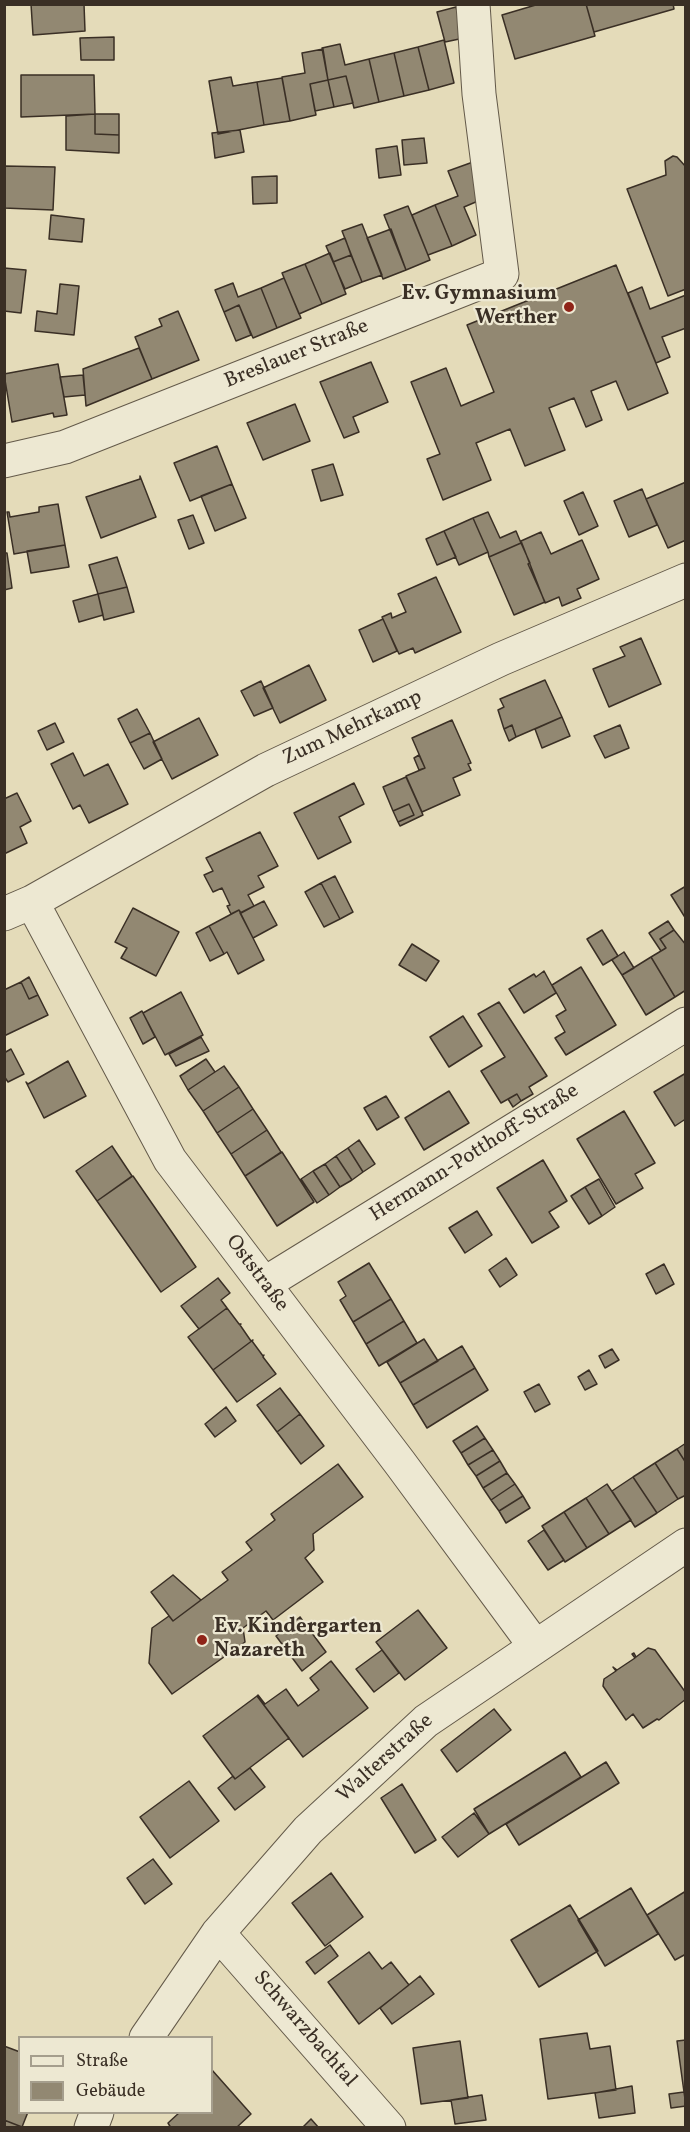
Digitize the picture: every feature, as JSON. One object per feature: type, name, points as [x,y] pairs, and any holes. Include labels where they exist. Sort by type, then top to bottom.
[{"type":"street","name":"Breslauer Straße","points":[[4,461],[65,447],[502,274],[479,93],[473,4]]},
{"type":"street","name":"Zum Mehrkamp","points":[[18,908],[266,770],[501,659],[686,580]]},
{"type":"street","name":"Oststraße","points":[[18,908],[170,1160],[535,1646]]},
{"type":"street","name":"Hermann-Potthoff-Straße","points":[[264,1284],[686,1024]]},
{"type":"street","name":"Walterstraße","points":[[147,2036],[218,1933],[308,1830],[426,1721],[686,1545]]},
{"type":"street","name":"Schwarzbachtal","points":[[218,1933],[389,2127]]},
{"type":"building","points":[[31,4],[84,4],[85,31],[33,35]]},
{"type":"building","points":[[539,4],[586,4],[595,36],[515,59],[502,15]]},
{"type":"building","points":[[586,4],[673,4],[674,9],[594,32]]},
{"type":"building","points":[[456,7],[464,38],[445,42],[437,12]]},
{"type":"building","points":[[114,37],[114,60],[81,60],[80,38]]},
{"type":"building","points":[[444,40],[454,83],[429,90],[418,47]]},
{"type":"building","points":[[340,44],[345,65],[369,59],[379,102],[354,108],[346,76],[328,80],[322,48]]},
{"type":"building","points":[[418,47],[429,90],[404,96],[394,53]]},
{"type":"building","points":[[323,49],[328,80],[310,84],[316,115],[290,121],[282,77],[305,73],[302,53]]},
{"type":"building","points":[[394,53],[404,96],[379,102],[369,59]]},
{"type":"building","points":[[21,75],[94,75],[95,114],[21,117]]},
{"type":"building","points":[[346,76],[353,103],[334,107],[328,80]]},
{"type":"building","points":[[231,77],[233,86],[257,82],[264,125],[218,134],[209,81]]},
{"type":"building","points":[[282,78],[290,121],[264,125],[257,82]]},
{"type":"building","points":[[328,80],[334,107],[315,111],[310,84]]},
{"type":"building","points":[[95,114],[95,134],[119,135],[119,153],[66,150],[66,116]]},
{"type":"building","points":[[95,114],[119,114],[119,135],[95,134]]},
{"type":"building","points":[[240,130],[244,152],[215,158],[212,133]]},
{"type":"building","points":[[424,138],[427,163],[404,165],[402,140]]},
{"type":"building","points":[[397,146],[401,175],[379,178],[376,149]]},
{"type":"building","points":[[673,156],[677,157],[686,167],[686,289],[668,296],[627,189],[666,175],[665,161]]},
{"type":"building","points":[[473,162],[478,201],[464,207],[476,235],[452,246],[435,205],[458,196],[448,171]]},
{"type":"building","points":[[4,166],[55,167],[53,210],[4,208]]},
{"type":"building","points":[[277,176],[277,203],[253,204],[252,177]]},
{"type":"building","points":[[435,205],[452,246],[428,255],[412,215]]},
{"type":"building","points":[[408,206],[430,260],[406,270],[384,215]]},
{"type":"building","points":[[51,215],[84,219],[82,242],[49,239]]},
{"type":"building","points":[[362,224],[382,275],[362,282],[342,231]]},
{"type":"building","points":[[391,229],[406,270],[383,279],[367,238]]},
{"type":"building","points":[[345,238],[351,255],[333,262],[326,246]]},
{"type":"building","points":[[330,253],[346,294],[322,304],[305,264]]},
{"type":"building","points":[[351,255],[362,282],[345,289],[333,262]]},
{"type":"building","points":[[305,264],[322,304],[299,314],[282,273]]},
{"type":"building","points":[[616,265],[668,393],[628,410],[616,381],[591,391],[602,420],[586,427],[574,398],[549,408],[565,450],[525,466],[510,429],[476,443],[491,480],[443,500],[427,459],[440,454],[411,382],[446,368],[461,406],[494,392],[467,325]]},
{"type":"building","points":[[4,268],[26,270],[21,313],[4,311]]},
{"type":"building","points":[[284,278],[301,318],[277,328],[261,288]]},
{"type":"building","points":[[233,283],[238,297],[261,288],[277,328],[253,338],[239,305],[224,312],[215,290]]},
{"type":"building","points":[[60,284],[79,286],[74,335],[35,331],[37,311],[57,314]]},
{"type":"building","points":[[642,287],[650,309],[686,295],[686,328],[662,337],[670,357],[656,363],[628,293]]},
{"type":"building","points":[[239,305],[251,335],[236,341],[224,312]]},
{"type":"building","points":[[178,311],[199,360],[152,379],[135,337],[162,326],[159,319]]},
{"type":"building","points":[[139,348],[152,379],[86,406],[83,369]]},
{"type":"building","points":[[371,362],[388,402],[353,417],[359,432],[344,438],[320,382]]},
{"type":"building","points":[[58,364],[67,415],[54,417],[53,413],[12,422],[4,374]]},
{"type":"building","points":[[83,375],[85,395],[64,397],[60,377]]},
{"type":"building","points":[[295,404],[310,441],[263,460],[247,423]]},
{"type":"building","points":[[217,446],[232,484],[190,501],[174,463]]},
{"type":"building","points":[[333,464],[343,495],[321,501],[312,470]]},
{"type":"building","points":[[140,476],[156,517],[101,538],[86,497],[140,479]]},
{"type":"building","points":[[686,482],[686,540],[668,548],[646,499]]},
{"type":"building","points":[[232,484],[246,518],[215,531],[201,496]]},
{"type":"building","points":[[642,489],[657,525],[629,537],[614,501]]},
{"type":"building","points":[[583,492],[598,526],[579,535],[564,501]]},
{"type":"building","points":[[58,504],[65,545],[14,554],[7,512],[10,517],[39,512],[39,507]]},
{"type":"building","points":[[488,512],[500,538],[516,531],[521,543],[489,557],[473,518]]},
{"type":"building","points":[[193,515],[204,543],[189,549],[178,520]]},
{"type":"building","points":[[473,518],[488,552],[459,565],[444,531]]},
{"type":"building","points":[[444,531],[456,557],[437,565],[426,539]]},
{"type":"building","points":[[541,532],[551,554],[582,540],[599,579],[577,589],[581,598],[562,606],[559,597],[545,603],[521,541]]},
{"type":"building","points":[[521,543],[545,602],[514,615],[489,557]]},
{"type":"building","points":[[65,545],[69,567],[31,573],[27,551]]},
{"type":"building","points":[[4,553],[7,553],[12,588],[4,590]]},
{"type":"building","points":[[117,557],[127,587],[98,594],[89,565]]},
{"type":"building","points":[[436,577],[461,632],[415,653],[413,648],[399,654],[382,617],[391,613],[392,618],[406,612],[398,594]]},
{"type":"building","points":[[127,587],[134,612],[104,620],[98,594]]},
{"type":"building","points":[[98,594],[103,615],[79,622],[73,601]]},
{"type":"building","points":[[383,619],[397,651],[373,662],[359,630]]},
{"type":"building","points":[[641,638],[661,684],[609,707],[593,669],[625,656],[620,647]]},
{"type":"building","points":[[309,665],[326,700],[280,723],[263,688]]},
{"type":"building","points":[[545,680],[562,717],[516,737],[512,725],[504,729],[498,710],[504,707],[500,699]]},
{"type":"building","points":[[261,681],[273,708],[254,716],[241,691]]},
{"type":"building","points":[[137,709],[150,733],[130,743],[118,719]]},
{"type":"building","points":[[562,717],[570,736],[542,748],[535,729]]},
{"type":"building","points":[[199,718],[218,755],[172,779],[153,742]]},
{"type":"building","points":[[452,720],[471,763],[468,764],[471,770],[453,778],[460,795],[422,812],[406,776],[425,768],[412,738]]},
{"type":"building","points":[[55,723],[64,742],[47,750],[38,731]]},
{"type":"building","points":[[512,725],[516,737],[509,741],[504,729]]},
{"type":"building","points":[[620,725],[629,748],[605,758],[594,736]]},
{"type":"building","points":[[150,733],[162,759],[144,769],[130,743]]},
{"type":"building","points":[[73,753],[84,776],[108,764],[128,804],[89,823],[80,805],[73,809],[51,764]]},
{"type":"building","points":[[419,755],[425,768],[419,770],[414,758]]},
{"type":"building","points":[[406,777],[423,815],[400,826],[398,822],[414,815],[409,804],[393,811],[383,787]]},
{"type":"building","points":[[354,783],[364,804],[339,817],[351,842],[318,859],[294,813]]},
{"type":"building","points":[[17,793],[31,821],[20,827],[27,843],[4,854],[4,799]]},
{"type":"building","points":[[409,804],[414,815],[398,822],[393,811]]},
{"type":"building","points":[[260,832],[278,866],[258,876],[264,887],[248,895],[254,906],[241,913],[239,910],[231,914],[227,906],[230,905],[222,888],[213,892],[204,875],[213,871],[206,858]]},
{"type":"building","points":[[335,876],[353,912],[340,919],[321,883]]},
{"type":"building","points":[[321,883],[340,919],[324,927],[305,892]]},
{"type":"building","points":[[686,886],[686,919],[671,895]]},
{"type":"building","points":[[264,901],[277,925],[253,938],[240,913]]},
{"type":"building","points":[[133,908],[179,932],[156,976],[121,958],[127,948],[115,942]]},
{"type":"building","points":[[239,910],[264,960],[238,974],[227,952],[224,954],[209,926]]},
{"type":"building","points":[[668,921],[674,930],[660,939],[666,948],[661,951],[649,933]]},
{"type":"building","points":[[209,926],[224,954],[210,961],[196,933]]},
{"type":"building","points":[[602,930],[618,956],[603,965],[587,939]]},
{"type":"building","points":[[674,930],[686,945],[686,990],[675,997],[651,957],[666,948],[660,939]]},
{"type":"building","points":[[412,944],[439,961],[426,981],[399,965]]},
{"type":"building","points":[[624,952],[634,968],[622,975],[612,960]]},
{"type":"building","points":[[651,957],[675,997],[646,1015],[622,975]]},
{"type":"building","points":[[581,967],[616,1025],[566,1055],[555,1038],[565,1032],[556,1016],[566,1010],[552,985]]},
{"type":"building","points":[[544,971],[556,993],[524,1013],[509,989],[534,974],[536,977]]},
{"type":"building","points":[[29,977],[38,995],[29,999],[21,982]]},
{"type":"building","points":[[21,982],[29,999],[38,995],[48,1015],[4,1036],[4,990]]},
{"type":"building","points":[[181,992],[203,1035],[165,1055],[143,1013]]},
{"type":"building","points":[[499,1002],[547,1076],[529,1087],[533,1094],[521,1101],[517,1094],[501,1103],[481,1071],[505,1057],[478,1014]]},
{"type":"building","points":[[142,1011],[155,1037],[143,1044],[130,1018]]},
{"type":"building","points":[[463,1016],[482,1046],[449,1067],[430,1037]]},
{"type":"building","points":[[201,1037],[209,1051],[176,1066],[169,1054]]},
{"type":"building","points":[[11,1049],[24,1074],[8,1082],[4,1076],[4,1053]]},
{"type":"building","points":[[206,1059],[215,1072],[188,1090],[180,1076]]},
{"type":"building","points":[[68,1061],[86,1096],[44,1118],[26,1082],[28,1084]]},
{"type":"building","points":[[224,1066],[239,1087],[203,1111],[188,1090]]},
{"type":"building","points":[[686,1073],[686,1123],[684,1120],[675,1126],[654,1092]]},
{"type":"building","points":[[239,1087],[253,1109],[217,1133],[203,1111]]},
{"type":"building","points":[[449,1091],[469,1123],[424,1150],[405,1118]]},
{"type":"building","points":[[517,1094],[521,1101],[513,1107],[508,1099]]},
{"type":"building","points":[[386,1096],[399,1117],[377,1130],[364,1108]]},
{"type":"building","points":[[253,1109],[267,1130],[231,1154],[217,1133]]},
{"type":"building","points":[[624,1111],[655,1163],[635,1174],[643,1188],[616,1204],[577,1139]]},
{"type":"building","points":[[267,1130],[281,1152],[245,1176],[231,1154]]},
{"type":"building","points":[[359,1140],[375,1164],[363,1172],[348,1148]]},
{"type":"building","points":[[112,1146],[132,1176],[97,1201],[76,1171]]},
{"type":"building","points":[[348,1148],[363,1172],[352,1180],[336,1156]]},
{"type":"building","points":[[282,1152],[314,1202],[277,1226],[245,1176]]},
{"type":"building","points":[[336,1156],[352,1180],[340,1187],[325,1164]]},
{"type":"building","points":[[543,1160],[567,1201],[549,1212],[559,1227],[532,1243],[497,1188]]},
{"type":"building","points":[[325,1164],[340,1187],[329,1195],[313,1171]]},
{"type":"building","points":[[313,1171],[329,1195],[317,1203],[301,1179]]},
{"type":"building","points":[[133,1176],[196,1267],[161,1292],[97,1201]]},
{"type":"building","points":[[599,1179],[615,1207],[602,1216],[585,1187]]},
{"type":"building","points":[[585,1187],[602,1216],[589,1224],[571,1196]]},
{"type":"building","points":[[477,1211],[492,1235],[465,1253],[449,1228]]},
{"type":"building","points":[[506,1258],[517,1275],[500,1287],[489,1270]]},
{"type":"building","points":[[369,1263],[391,1299],[353,1322],[340,1300],[346,1296],[338,1282]]},
{"type":"building","points":[[664,1264],[674,1284],[656,1294],[646,1274]]},
{"type":"building","points":[[218,1278],[230,1293],[221,1300],[227,1308],[199,1329],[181,1306]]},
{"type":"building","points":[[391,1299],[404,1321],[366,1344],[353,1322]]},
{"type":"building","points":[[227,1308],[241,1324],[251,1341],[253,1340],[213,1370],[188,1337]]},
{"type":"building","points":[[404,1321],[417,1343],[379,1366],[366,1344]]},
{"type":"building","points":[[424,1339],[438,1361],[400,1383],[387,1362]]},
{"type":"building","points":[[253,1340],[276,1374],[237,1402],[213,1370]]},
{"type":"building","points":[[462,1346],[475,1368],[413,1405],[400,1383]]},
{"type":"building","points":[[612,1349],[619,1360],[605,1368],[599,1356]]},
{"type":"building","points":[[475,1368],[488,1390],[427,1428],[413,1405]]},
{"type":"building","points":[[589,1370],[597,1384],[585,1390],[578,1377]]},
{"type":"building","points":[[539,1384],[550,1404],[535,1412],[524,1392]]},
{"type":"building","points":[[280,1388],[300,1414],[277,1432],[257,1405]]},
{"type":"building","points":[[226,1407],[236,1421],[215,1437],[205,1424]]},
{"type":"building","points":[[300,1414],[324,1446],[301,1464],[277,1432]]},
{"type":"building","points":[[477,1426],[485,1438],[461,1453],[453,1441]]},
{"type":"building","points":[[485,1438],[493,1450],[468,1465],[461,1453]]},
{"type":"building","points":[[686,1443],[686,1463],[677,1449]]},
{"type":"building","points":[[677,1449],[686,1463],[686,1495],[678,1499],[655,1463]]},
{"type":"building","points":[[493,1450],[500,1461],[476,1476],[468,1465]]},
{"type":"building","points":[[500,1461],[507,1473],[483,1488],[476,1476]]},
{"type":"building","points":[[655,1463],[678,1499],[657,1513],[633,1477]]},
{"type":"building","points":[[338,1464],[363,1497],[313,1534],[314,1550],[305,1558],[323,1582],[273,1620],[266,1611],[243,1628],[245,1642],[172,1694],[149,1663],[152,1628],[169,1616],[173,1621],[228,1580],[222,1572],[252,1550],[246,1542],[275,1520],[271,1514]]},
{"type":"building","points":[[507,1473],[515,1484],[491,1500],[483,1488]]},
{"type":"building","points":[[633,1477],[657,1513],[635,1527],[612,1491]]},
{"type":"building","points":[[515,1484],[523,1496],[499,1511],[491,1500]]},
{"type":"building","points":[[607,1484],[631,1520],[609,1534],[586,1498]]},
{"type":"building","points":[[523,1496],[530,1508],[506,1523],[499,1511]]},
{"type":"building","points":[[586,1498],[609,1534],[587,1548],[564,1512]]},
{"type":"building","points":[[564,1512],[587,1548],[565,1562],[542,1526]]},
{"type":"building","points":[[544,1530],[564,1560],[548,1570],[528,1541]]},
{"type":"building","points":[[173,1575],[201,1600],[173,1621],[151,1592]]},
{"type":"building","points":[[418,1610],[447,1648],[405,1680],[376,1642]]},
{"type":"building","points":[[300,1617],[326,1652],[302,1671],[276,1636]]},
{"type":"building","points":[[648,1648],[655,1650],[686,1693],[686,1699],[659,1720],[643,1728],[633,1714],[626,1720],[603,1686],[604,1679],[616,1671],[613,1667],[617,1670],[635,1658],[632,1654],[634,1653],[636,1657]]},
{"type":"building","points":[[382,1650],[399,1673],[374,1692],[356,1669]]},
{"type":"building","points":[[331,1661],[368,1708],[303,1757],[257,1696],[265,1704],[286,1689],[298,1706],[319,1690],[310,1678]]},
{"type":"building","points":[[257,1696],[289,1738],[235,1779],[203,1736]]},
{"type":"building","points":[[494,1709],[511,1730],[457,1772],[441,1750]]},
{"type":"building","points":[[565,1752],[581,1777],[489,1834],[474,1809]]},
{"type":"building","points":[[606,1762],[619,1783],[519,1845],[506,1824]]},
{"type":"building","points":[[250,1768],[265,1787],[235,1810],[218,1788],[233,1776],[235,1779]]},
{"type":"building","points":[[189,1781],[219,1821],[170,1858],[140,1817]]},
{"type":"building","points":[[402,1784],[436,1840],[415,1853],[381,1798]]},
{"type":"building","points":[[474,1813],[489,1834],[458,1857],[442,1837]]},
{"type":"building","points":[[153,1859],[172,1884],[145,1904],[127,1878]]},
{"type":"building","points":[[331,1873],[363,1917],[325,1946],[292,1903]]},
{"type":"building","points":[[631,1888],[658,1934],[605,1966],[578,1920]]},
{"type":"building","points":[[686,1891],[686,1954],[675,1960],[647,1915]]},
{"type":"building","points":[[570,1905],[598,1951],[539,1987],[511,1940]]},
{"type":"building","points":[[330,1945],[338,1956],[315,1974],[306,1962]]},
{"type":"building","points":[[369,1952],[382,1969],[391,1962],[409,1985],[359,2024],[328,1982]]},
{"type":"building","points":[[420,1976],[434,1994],[392,2024],[380,2008]]},
{"type":"building","points":[[587,2033],[590,2049],[610,2046],[616,2090],[548,2099],[540,2039]]},
{"type":"building","points":[[686,2040],[686,2092],[684,2092],[677,2041]]},
{"type":"building","points":[[460,2041],[468,2098],[421,2104],[413,2048]]},
{"type":"building","points":[[4,2046],[18,2051],[18,2114],[27,2114],[22,2127],[4,2120]]},
{"type":"building","points":[[213,2071],[251,2114],[236,2128],[171,2128],[168,2123],[178,2114],[213,2114]]},
{"type":"building","points":[[632,2086],[635,2113],[599,2118],[595,2093]]},
{"type":"building","points":[[684,2092],[686,2106],[671,2108],[669,2094]]},
{"type":"building","points":[[482,2095],[486,2120],[455,2124],[451,2100]]},
{"type":"building","points":[[311,2119],[319,2128],[302,2128]]},
{"type":"building","points":[[4,2120],[22,2127],[29,2128],[4,2128]]},
{"type":"place","name":"Ev. Gymnasium Werther","points":[[569,307]]},
{"type":"place","name":"Ev. Kindergarten Nazareth","points":[[202,1640]]}]
